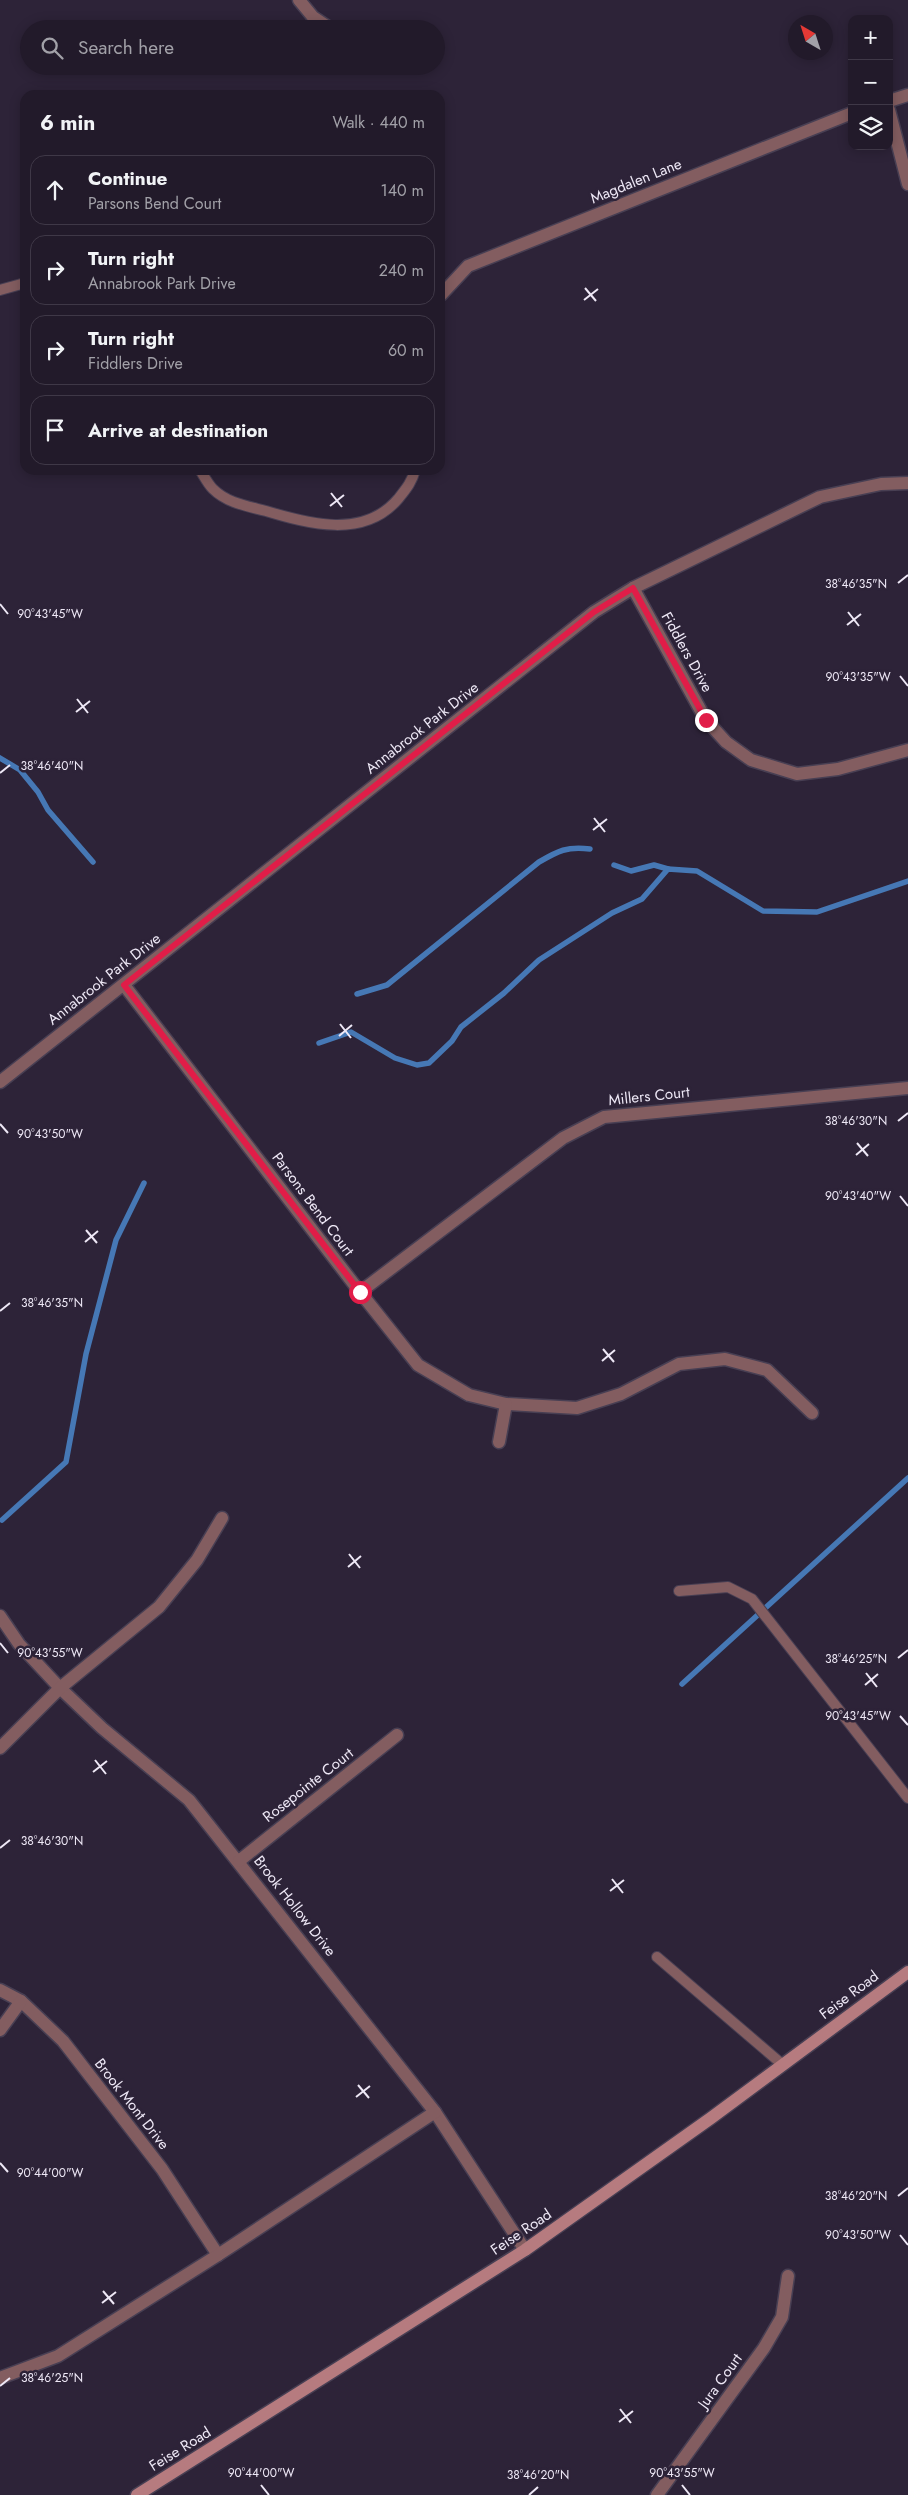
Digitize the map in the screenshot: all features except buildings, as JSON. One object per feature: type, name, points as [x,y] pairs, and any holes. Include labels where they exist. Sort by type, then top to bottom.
[{"type":"main road","name":"Feise Road","points":[[137,2495],[525,2250],[783,2065],[908,1972]]},
{"type":"street","points":[[299,0],[318,20]]},
{"type":"street","points":[[893,100],[908,95]]},
{"type":"street","name":"Magdalen Lane","points":[[445,291],[468,266],[848,115]]},
{"type":"street","points":[[893,126],[908,184]]},
{"type":"street","name":"Annabrook Park Drive","points":[[0,1082],[594,612],[633,588],[820,498],[881,484],[908,483]]},
{"type":"street","name":"Fiddlers Drive","points":[[633,588],[706,720],[726,742],[751,760],[797,774],[838,769],[908,750]]},
{"type":"street","name":"Parsons Bend Court","points":[[124,985],[418,1365],[469,1395],[506,1404],[577,1408],[622,1394],[679,1364],[726,1358],[767,1370],[812,1413]]},
{"type":"street","name":"Millers Court","points":[[360,1292],[563,1138],[604,1117],[908,1088]]},
{"type":"street","points":[[499,1442],[506,1404]]},
{"type":"street","points":[[0,1748],[60,1688],[159,1607],[197,1560],[222,1518]]},
{"type":"street","name":"Brook Hollow Drive","points":[[0,1616],[19,1644],[60,1688],[102,1728],[189,1800],[435,2112],[525,2250]]},
{"type":"street","name":"Rosepointe Court","points":[[239,1861],[397,1735]]},
{"type":"street","name":"Brook Mont Drive","points":[[0,1990],[21,2001],[63,2041],[162,2169],[218,2255]]},
{"type":"street","points":[[0,2030],[21,2001]]},
{"type":"street","points":[[0,2378],[58,2356],[218,2255],[435,2112]]},
{"type":"street","name":"Jura Court","points":[[658,2495],[764,2348],[782,2317],[788,2276]]},
{"type":"lane","points":[[0,290],[20,284]]},
{"type":"lane","points":[[203,475],[212,488],[228,500],[300,522],[338,526],[367,522],[390,509],[412,483],[414,475]]},
{"type":"lane","points":[[679,1590],[728,1587],[752,1599],[908,1798]]},
{"type":"lane","points":[[657,1957],[783,2065]]},
{"type":"waterway","points":[[0,758],[20,770],[38,792],[48,810],[93,862]]},
{"type":"waterway","points":[[357,994],[387,985],[539,862],[563,850],[575,848],[590,849]]},
{"type":"waterway","points":[[614,865],[631,871],[654,865],[668,869]]},
{"type":"waterway","points":[[319,1043],[351,1032],[395,1058],[417,1065],[429,1063],[452,1041],[461,1027],[504,993],[539,960],[612,913],[642,899],[668,869],[697,871],[763,911],[817,912],[908,881]]},
{"type":"waterway","points":[[2,1520],[66,1462],[86,1354],[116,1240],[144,1183]]},
{"type":"waterway","points":[[682,1684],[908,1478]]},
{"type":"route","points":[[360,1292],[124,985],[594,612],[633,588],[706,720]]}]
